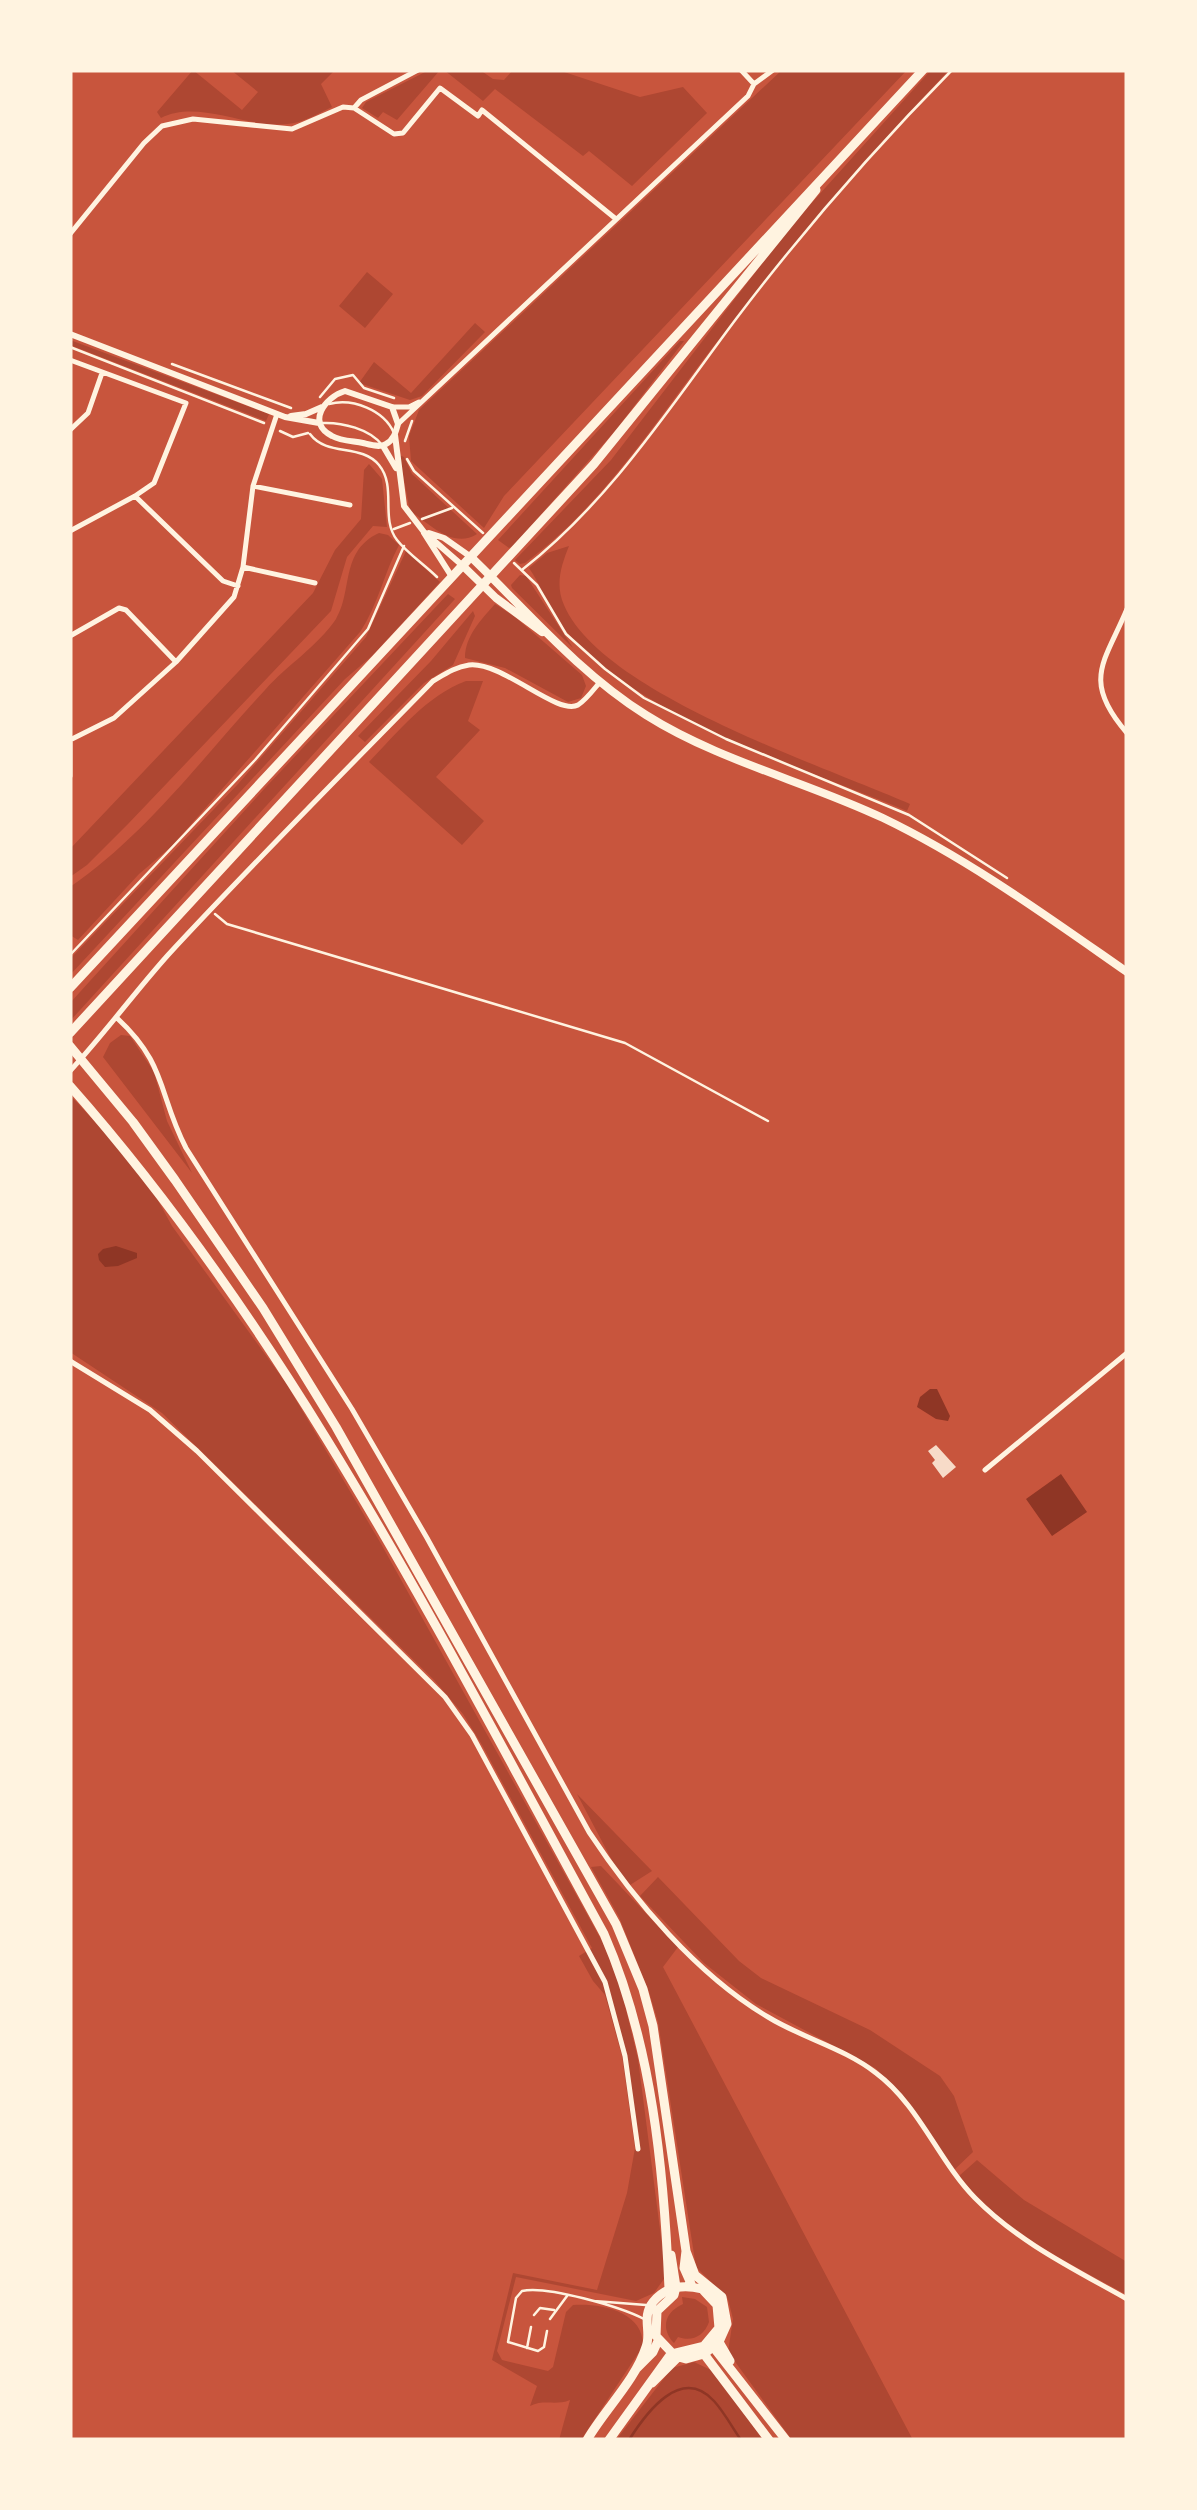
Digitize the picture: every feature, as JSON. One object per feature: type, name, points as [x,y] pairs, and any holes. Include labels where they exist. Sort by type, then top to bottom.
[{"type":"main road","points":[[70,988],[923,70]]},
{"type":"main road","points":[[70,1033],[594,464],[832,168]]},
{"type":"main road","points":[[471,557],[558,644],[646,716],[758,770],[878,816],[927,840],[1017,895],[1127,972]]},
{"type":"main road","points":[[463,566],[558,644]]},
{"type":"main road","points":[[70,1046],[175,1180],[316,1393],[616,1924],[643,1989],[652,2026],[686,2251],[695,2283]]},
{"type":"main road","points":[[70,1086],[156,1189],[312,1415],[431,1620],[604,1934],[636,2021],[670,2253],[674,2295],[650,2321]]},
{"type":"main road","points":[[587,2440],[653,2341],[652,2303],[673,2288],[695,2283],[715,2290],[725,2305],[728,2324],[704,2354],[674,2356],[653,2341]]},
{"type":"main road","points":[[609,2440],[678,2350],[715,2343]]},
{"type":"main road","points":[[715,2343],[786,2440]]},
{"type":"main road","points":[[704,2354],[769,2440]]},
{"type":"street","points":[[354,108],[361,100],[418,70]]},
{"type":"street","points":[[741,70],[754,84]]},
{"type":"street","points":[[449,581],[424,532],[404,506],[395,434],[398,424],[773,70]]},
{"type":"street","points":[[70,234],[162,126],[193,119],[280,130],[303,126],[333,110],[354,108],[394,134],[403,133],[440,88],[478,116],[482,110],[616,219]]},
{"type":"street","points":[[70,334],[281,415],[319,424],[336,438],[383,446]]},
{"type":"street","points":[[70,360],[186,403],[154,483],[70,532]]},
{"type":"street","points":[[70,430],[88,413],[102,372]]},
{"type":"street","points":[[281,415],[306,414],[331,396],[352,391],[392,407],[426,399]]},
{"type":"street","points":[[319,424],[322,406]]},
{"type":"street","points":[[392,407],[398,424]]},
{"type":"street","points":[[70,776],[70,740],[114,718],[176,662],[234,597],[243,567],[253,486],[272,427],[281,415]]},
{"type":"street","points":[[383,446],[395,434]]},
{"type":"street","points":[[383,446],[398,474]]},
{"type":"street","points":[[253,486],[350,505]]},
{"type":"street","points":[[135,496],[223,582],[238,586]]},
{"type":"street","points":[[424,532],[444,538],[471,557]]},
{"type":"street","points":[[424,532],[463,566]]},
{"type":"street","points":[[243,567],[315,583]]},
{"type":"street","points":[[70,636],[122,609],[176,662]]},
{"type":"street","points":[[1127,609],[1104,655],[1100,682],[1111,710],[1127,732]]},
{"type":"street","points":[[70,1071],[117,1018],[129,998],[210,910],[433,681],[454,668],[487,666],[515,677],[564,707],[578,705],[600,682]]},
{"type":"street","points":[[117,1018],[152,1056],[186,1148],[352,1409],[589,1832],[620,1878],[678,1944],[767,2017],[876,2072],[901,2097],[974,2198],[1010,2228],[1050,2256],[1127,2298]]},
{"type":"street","points":[[985,1470],[1127,1353]]},
{"type":"street","points":[[70,1361],[150,1410],[197,1451],[445,1697],[472,1735],[606,1982],[625,2056],[638,2149]]},
{"type":"lane","points":[[322,406],[336,402],[373,410],[389,422],[395,434]]},
{"type":"lane","points":[[319,424],[333,422],[374,435],[383,446]]},
{"type":"lane","points":[[547,2331],[542,2349],[510,2346],[507,2340],[518,2294],[531,2288],[592,2301],[652,2303]]},
{"type":"lane","points":[[550,2319],[568,2296]]},
{"type":"lane","points":[[592,2301],[650,2321]]},
{"type":"lane","points":[[534,2315],[540,2308],[554,2310]]},
{"type":"lane","points":[[526,2350],[531,2328]]},
{"type":"path","points":[[782,762],[674,716],[626,685],[566,634],[537,585],[522,570],[558,542],[626,466],[797,242],[952,70]]},
{"type":"path","points":[[70,348],[293,437],[308,433],[322,446],[361,453],[378,464],[390,489],[392,530],[404,546],[449,581]]},
{"type":"path","points":[[158,359],[298,409]]},
{"type":"path","points":[[413,419],[404,446],[414,471],[488,538]]},
{"type":"path","points":[[434,514],[454,508]]},
{"type":"path","points":[[70,955],[256,760],[368,629],[404,546]]},
{"type":"path","points":[[210,910],[227,924],[625,1043],[768,1121]]},
{"type":"shaded area","points":[[193,70],[242,110],[258,92],[231,70],[335,70],[321,84],[332,107],[287,124],[191,112],[161,118],[157,112]]},
{"type":"shaded area","points":[[429,70],[440,70],[397,120],[383,112],[378,118],[362,108],[366,102]]},
{"type":"shaded area","points":[[444,70],[480,70],[493,79],[504,80],[513,70],[558,70],[640,97],[683,87],[707,113],[632,186],[589,151],[583,156],[495,89],[483,101]]},
{"type":"shaded area","points":[[782,70],[907,70],[504,496],[484,528],[411,461],[409,436],[419,410]]},
{"type":"shaded area","points":[[931,70],[949,70],[803,235],[606,486],[554,540],[525,563],[515,560],[611,460],[791,226]]},
{"type":"shaded area","points":[[367,272],[393,294],[365,328],[339,306]]},
{"type":"shaded area","points":[[475,323],[485,332],[422,396],[410,400],[359,383],[374,362],[411,393]]},
{"type":"shaded area","points":[[70,340],[269,414],[266,421],[70,345]]},
{"type":"shaded area","points":[[684,341],[615,431],[513,546],[509,548],[498,540]]},
{"type":"shaded area","points":[[399,455],[412,474],[477,534],[451,537],[410,511]]},
{"type":"shaded area","points":[[369,464],[382,479],[387,527],[373,526],[347,557],[331,611],[128,824],[70,877],[70,849],[313,593],[335,550],[361,519],[364,470]]},
{"type":"shaded area","points":[[379,533],[399,545],[360,632],[172,846],[139,874],[78,940],[70,935],[70,887],[124,844],[265,690],[329,629],[341,608],[358,550]]},
{"type":"shaded area","points":[[569,546],[560,576],[564,605],[586,637],[622,668],[667,697],[719,723],[910,804],[907,811],[720,735],[627,685],[589,655],[559,622],[529,568],[547,553]]},
{"type":"shaded area","points":[[406,551],[440,582],[70,975],[70,959],[238,784],[366,637]]},
{"type":"shaded area","points":[[520,575],[526,576],[573,648],[512,588]]},
{"type":"shaded area","points":[[448,594],[455,599],[70,1021],[70,1003]]},
{"type":"shaded area","points":[[495,604],[582,675],[586,686],[581,698],[568,702],[505,668],[465,658],[471,635]]},
{"type":"shaded area","points":[[473,611],[475,616],[453,665],[424,683],[365,742],[358,736],[431,661]]},
{"type":"shaded area","points":[[466,681],[483,681],[468,721],[480,730],[436,777],[484,821],[462,845],[369,762],[425,705]]},
{"type":"shaded area","points":[[121,1035],[130,1036],[154,1072],[167,1121],[192,1173],[103,1057],[110,1043]]},
{"type":"shaded area","points":[[70,1095],[155,1195],[172,1226],[286,1383],[380,1542],[603,1943],[621,1989],[638,2059],[666,2276],[654,2293],[636,2301],[516,2277],[497,2351],[502,2360],[548,2371],[553,2367],[566,2312],[573,2305],[608,2308],[637,2325],[643,2346],[581,2440],[559,2440],[570,2400],[530,2406],[537,2386],[492,2360],[513,2273],[597,2290],[627,2193],[635,2148],[622,2056],[605,1995],[579,1956],[592,1948],[482,1745],[463,1714],[434,1680],[162,1413],[70,1352]]},
{"type":"shaded area","points":[[116,1246],[137,1253],[137,1258],[105,1267],[98,1254]]},
{"type":"shaded area","points":[[937,1389],[950,1416],[948,1421],[936,1419],[917,1407],[920,1397]]},
{"type":"shaded area","points":[[1061,1474],[1087,1512],[1052,1536],[1026,1499]]},
{"type":"shaded area","points":[[577,1794],[652,1871],[630,1885],[615,1866]]},
{"type":"shaded area","points":[[601,1866],[678,1947],[663,1967],[913,2440],[792,2440],[728,2352],[733,2319],[728,2299],[696,2267],[658,2022],[619,1917],[591,1867]]},
{"type":"shaded area","points":[[658,1877],[739,1961],[761,1978],[870,2030],[940,2076],[954,2096],[973,2152],[954,2170],[902,2094],[875,2068],[756,2004],[704,1963],[640,1896]]},
{"type":"shaded area","points":[[977,2160],[1024,2200],[1127,2262],[1127,2295],[1037,2244],[976,2196],[959,2176]]},
{"type":"shaded area","points":[[682,2297],[707,2307],[709,2322],[697,2337],[678,2337],[674,2343],[666,2321],[683,2304]]},
{"type":"shaded area","points":[[694,2362],[713,2371],[763,2440],[616,2440],[672,2368]]},
{"type":"building","points":[[936,1445],[956,1467],[943,1478],[928,1451]]},
{"type":"waterway","points":[[629,2440],[655,2406],[677,2390],[689,2388],[702,2391],[714,2401],[741,2440]]}]
